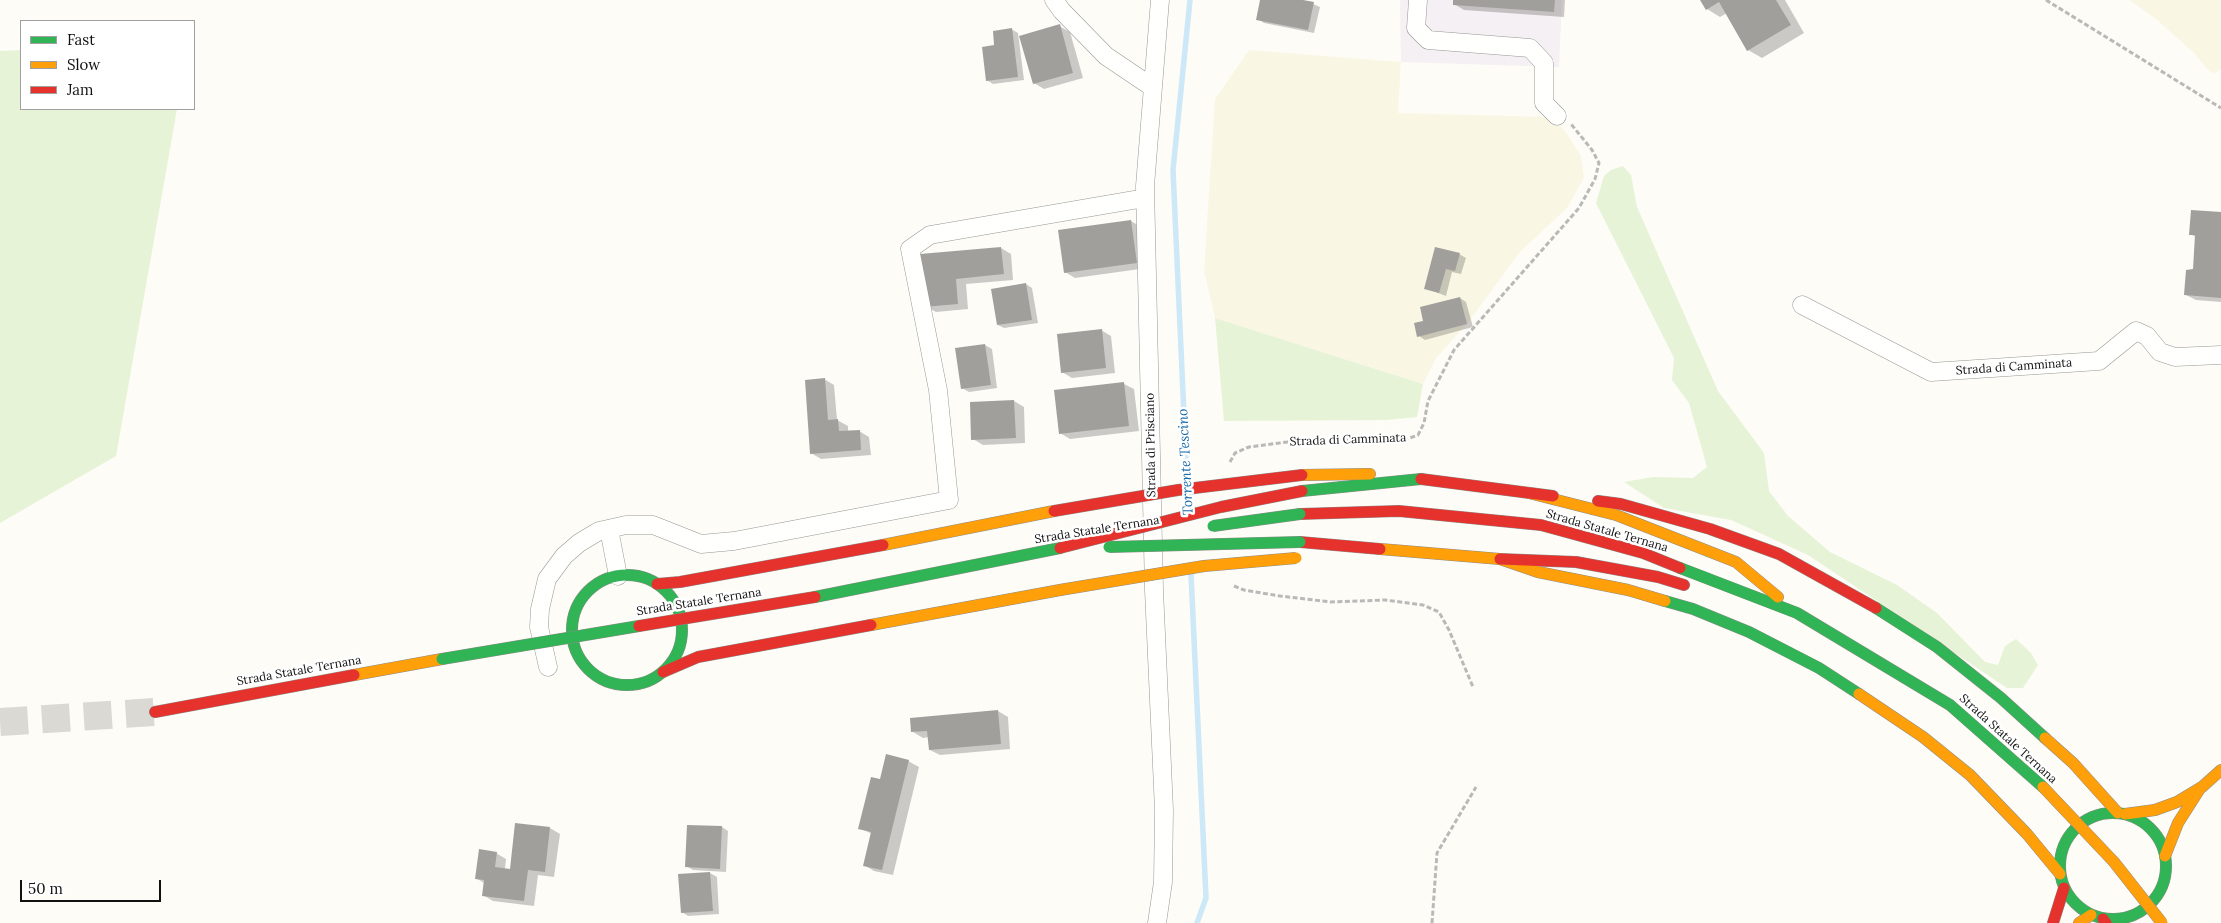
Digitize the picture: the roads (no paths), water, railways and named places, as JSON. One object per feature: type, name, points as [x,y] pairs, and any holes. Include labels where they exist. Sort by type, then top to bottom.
[{"type":"main road","points":[[657,584],[680,582],[1054,511],[1178,490],[1302,475],[1384,474],[1621,504],[1701,527],[1779,554],[1885,613],[1937,647],[1994,692],[2073,763],[2121,814],[2136,818],[2153,831],[2159,839],[2165,856],[2165,878],[2153,902],[2142,911],[2130,917],[2104,921],[2075,904],[2064,888],[2060,874],[2062,852],[2068,839],[2077,827],[2098,815],[2121,814],[2155,810],[2177,802],[2202,787],[2221,770]]},
{"type":"main road","points":[[1060,548],[1221,507],[1302,491],[1421,479]]},
{"type":"main road","points":[[1529,493],[1616,514],[1736,562],[1797,613]]},
{"type":"main road","name":"Strada Statale Ternana","points":[[1204,528],[1300,514],[1399,511],[1541,525],[1643,553],[1797,613],[1950,705],[2043,787],[2114,862],[2162,923]]},
{"type":"main road","name":"Strada Statale Ternana","points":[[155,712],[442,659],[815,597],[1060,548],[1166,533]]},
{"type":"main road","points":[[1060,548],[1300,542],[1500,559],[1576,562],[1658,577],[1692,587]]},
{"type":"main road","points":[[662,672],[698,657],[1060,590],[1204,566],[1380,549]]},
{"type":"main road","points":[[1500,559],[1538,572],[1628,590],[1693,609],[1748,632],[1819,668],[1923,737],[1970,775],[2027,834],[2060,874]]},
{"type":"main road","points":[[618,576],[639,577],[657,584],[675,603],[682,630],[678,650],[673,661],[655,678],[636,685],[615,684],[597,676],[580,659],[575,647],[572,632],[579,605],[594,587],[618,576]]},
{"type":"main road","points":[[1717,594],[1797,613]]},
{"type":"main road","points":[[2165,856],[2178,824],[2202,787]]},
{"type":"main road","points":[[2053,923],[2064,888]]},
{"type":"main road","points":[[2079,923],[2091,915]]},
{"type":"street","points":[[1054,0],[1062,11],[1106,56],[1152,87]]},
{"type":"street","name":"Strada di Prisciano","points":[[1157,923],[1163,882],[1164,810],[1154,590],[1145,198],[1160,0]]},
{"type":"street","points":[[1418,0],[1416,28],[1428,40],[1530,48],[1544,63],[1544,103],[1557,116]]},
{"type":"street","points":[[548,667],[539,627],[540,609],[547,579],[564,556],[599,531],[626,525],[653,525],[701,544],[734,540],[949,500],[938,390],[910,249],[930,234],[1145,198]]},
{"type":"street","name":"Strada di Camminata","points":[[1802,306],[1931,372],[2099,361],[2136,331],[2147,336],[2160,352],[2175,357],[2221,355]]},
{"type":"street","points":[[610,529],[618,576]]},
{"type":"waterway","name":"Torrente Tescino","points":[[1187,483],[1173,170],[1190,0]]},
{"type":"waterway","name":"Torrente Tescino","points":[[1191,574],[1206,898],[1197,923]]},
{"type":"tunnel","points":[[0,722],[155,712]]}]
